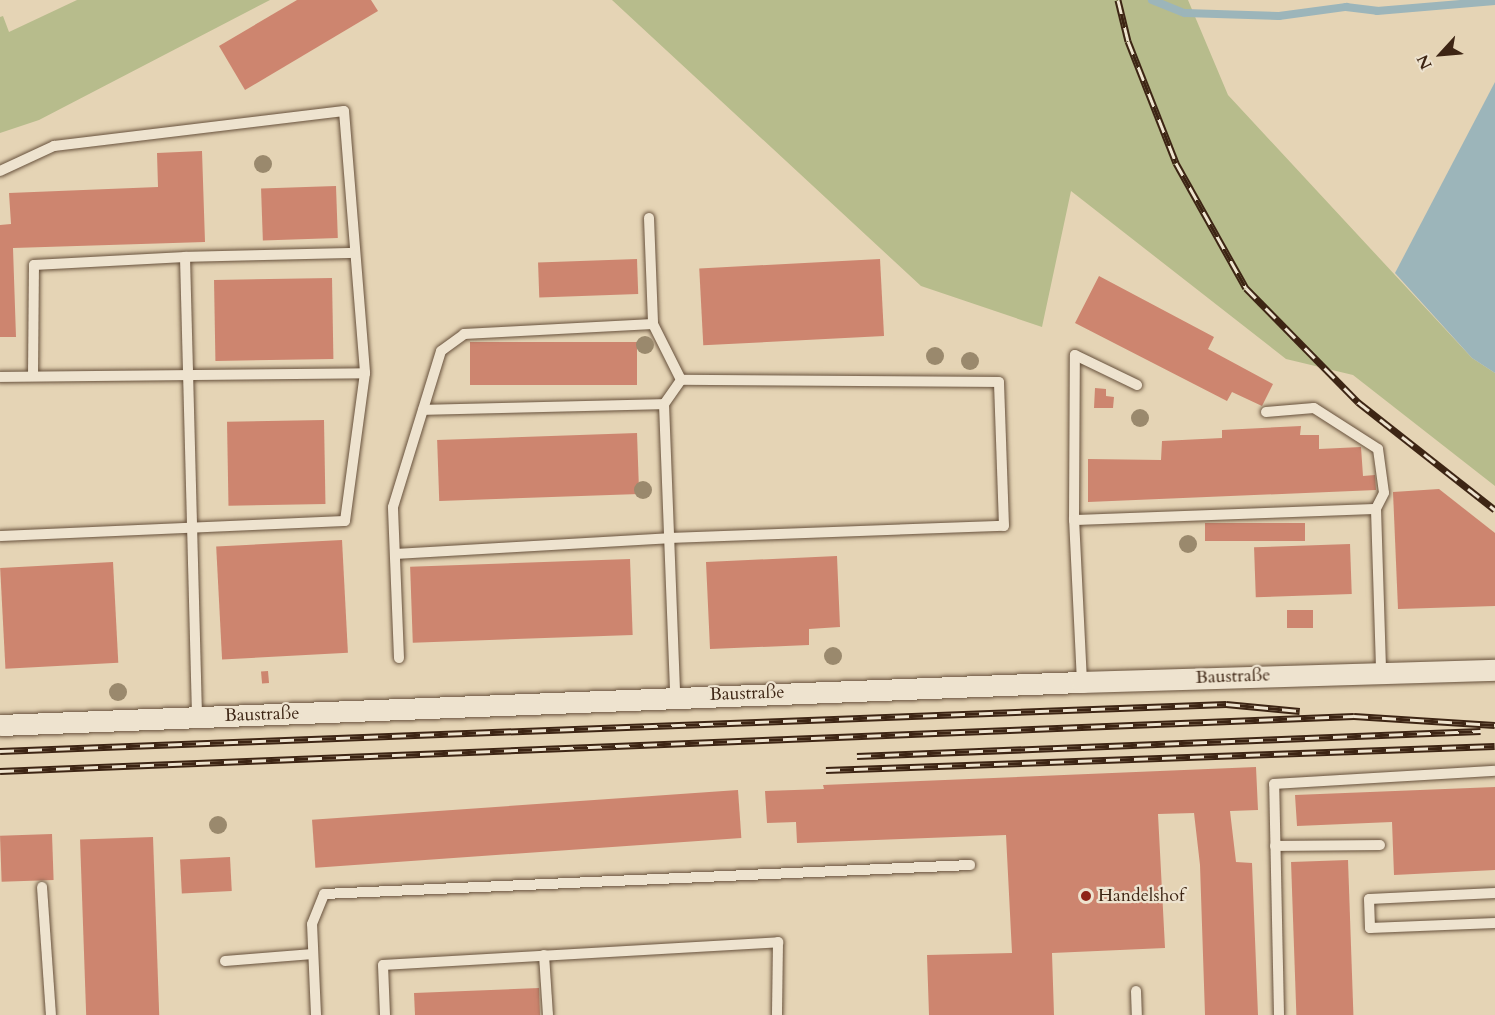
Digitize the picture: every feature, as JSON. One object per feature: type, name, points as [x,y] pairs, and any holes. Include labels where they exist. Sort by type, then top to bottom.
[{"type":"street","name":"Baustraße","points":[[0,725],[1082,682],[1495,670]]},
{"type":"lane","points":[[0,171],[54,146],[344,111],[365,373],[345,521],[0,536]]},
{"type":"lane","points":[[649,218],[653,324],[681,380]]},
{"type":"lane","points":[[33,376],[34,265],[184,257],[354,253]]},
{"type":"lane","points":[[184,257],[197,718]]},
{"type":"lane","points":[[399,658],[393,507],[441,351],[464,334],[653,324]]},
{"type":"lane","points":[[1082,682],[1074,520],[1075,355],[1137,385]]},
{"type":"lane","points":[[0,377],[187,373],[365,373]]},
{"type":"lane","points":[[675,697],[664,404],[681,380]]},
{"type":"lane","points":[[395,554],[669,538],[1004,526],[999,382],[681,380]]},
{"type":"lane","points":[[423,410],[664,404]]},
{"type":"lane","points":[[1266,412],[1314,408],[1378,449],[1384,493],[1376,508],[1381,672]]},
{"type":"lane","points":[[1074,520],[1376,508]]},
{"type":"lane","points":[[1279,1015],[1274,784],[1495,771]]},
{"type":"lane","points":[[1275,846],[1380,845]]},
{"type":"lane","points":[[316,1015],[312,924],[324,894],[970,865]]},
{"type":"lane","points":[[42,888],[51,1015]]},
{"type":"lane","points":[[1495,893],[1369,899],[1370,928],[1495,923]]},
{"type":"lane","points":[[385,1015],[383,964],[778,942],[777,1015]]},
{"type":"lane","points":[[225,961],[313,954]]},
{"type":"lane","points":[[544,955],[548,1015]]},
{"type":"lane","points":[[1136,990],[1137,1015]]},
{"type":"green space","points":[[77,0],[270,0],[39,120],[0,133],[0,17],[3,16],[9,32]]},
{"type":"green space","points":[[612,0],[1188,0],[1228,95],[1472,358],[1495,373],[1495,486],[1353,375],[1286,359],[1071,191],[1042,327],[921,286]]},
{"type":"water","points":[[1495,82],[1495,373],[1472,358],[1395,273]]},
{"type":"building","points":[[297,0],[371,0],[378,11],[245,90],[219,46]]},
{"type":"building","points":[[202,151],[205,242],[13,248],[16,337],[0,337],[0,225],[11,224],[9,193],[158,187],[157,153]]},
{"type":"building","points":[[336,186],[338,238],[263,241],[261,189]]},
{"type":"building","points":[[637,259],[638,294],[539,297],[538,262]]},
{"type":"building","points":[[880,259],[884,336],[703,345],[699,268]]},
{"type":"building","points":[[1099,276],[1214,337],[1208,349],[1273,384],[1262,406],[1232,392],[1227,401],[1075,323]]},
{"type":"building","points":[[332,278],[333,359],[215,361],[214,280]]},
{"type":"building","points":[[470,342],[637,342],[637,385],[470,385]]},
{"type":"building","points":[[1095,388],[1106,389],[1106,396],[1114,397],[1113,408],[1094,408]]},
{"type":"building","points":[[324,420],[325,504],[228,506],[227,422]]},
{"type":"building","points":[[1301,426],[1300,435],[1319,435],[1319,449],[1361,447],[1363,476],[1375,475],[1376,490],[1088,502],[1088,459],[1161,460],[1162,441],[1222,438],[1222,430]]},
{"type":"building","points":[[637,433],[639,494],[439,501],[437,440]]},
{"type":"building","points":[[1439,489],[1495,533],[1495,606],[1398,609],[1393,492]]},
{"type":"building","points":[[1205,523],[1305,523],[1305,541],[1205,541]]},
{"type":"building","points":[[342,540],[348,653],[222,659],[216,547]]},
{"type":"building","points":[[1350,544],[1352,594],[1256,597],[1254,547]]},
{"type":"building","points":[[837,556],[840,627],[809,629],[809,645],[710,649],[706,562]]},
{"type":"building","points":[[630,559],[633,635],[413,643],[410,567]]},
{"type":"building","points":[[113,562],[118,663],[5,669],[0,568]]},
{"type":"building","points":[[1287,610],[1313,610],[1313,628],[1287,628]]},
{"type":"building","points":[[268,671],[269,683],[262,684],[261,672]]},
{"type":"building","name":"Handelshof","points":[[1256,767],[1258,810],[1230,811],[1236,862],[1252,863],[1258,1015],[1205,1015],[1200,865],[1194,813],[1158,814],[1165,948],[1052,953],[1054,1015],[929,1015],[927,955],[1012,953],[1006,835],[797,843],[796,822],[767,823],[765,791],[824,789],[823,785]]},
{"type":"building","points":[[1495,787],[1495,870],[1394,875],[1392,822],[1297,826],[1295,795]]},
{"type":"building","points":[[738,790],[741,838],[315,868],[312,820]]},
{"type":"building","points":[[52,834],[54,880],[2,882],[0,836]]},
{"type":"building","points":[[153,837],[159,1015],[86,1015],[80,840]]},
{"type":"building","points":[[230,857],[232,891],[182,894],[180,860]]},
{"type":"building","points":[[1348,860],[1353,1015],[1296,1015],[1291,862]]},
{"type":"building","points":[[539,988],[540,1015],[415,1015],[414,993]]},
{"type":"waterway","points":[[1152,0],[1185,13],[1279,16],[1346,7],[1377,11],[1495,1]]},
{"type":"railway","points":[[1118,0],[1128,41],[1176,163],[1246,288],[1358,402],[1495,510]]},
{"type":"railway","points":[[0,751],[1226,704],[1300,711]]},
{"type":"railway","points":[[0,771],[1354,716],[1495,725]]},
{"type":"railway","points":[[857,756],[1480,731]]},
{"type":"railway","points":[[826,770],[1495,746]]},
{"type":"place","name":"Handelshof","points":[[1086,896]]}]
